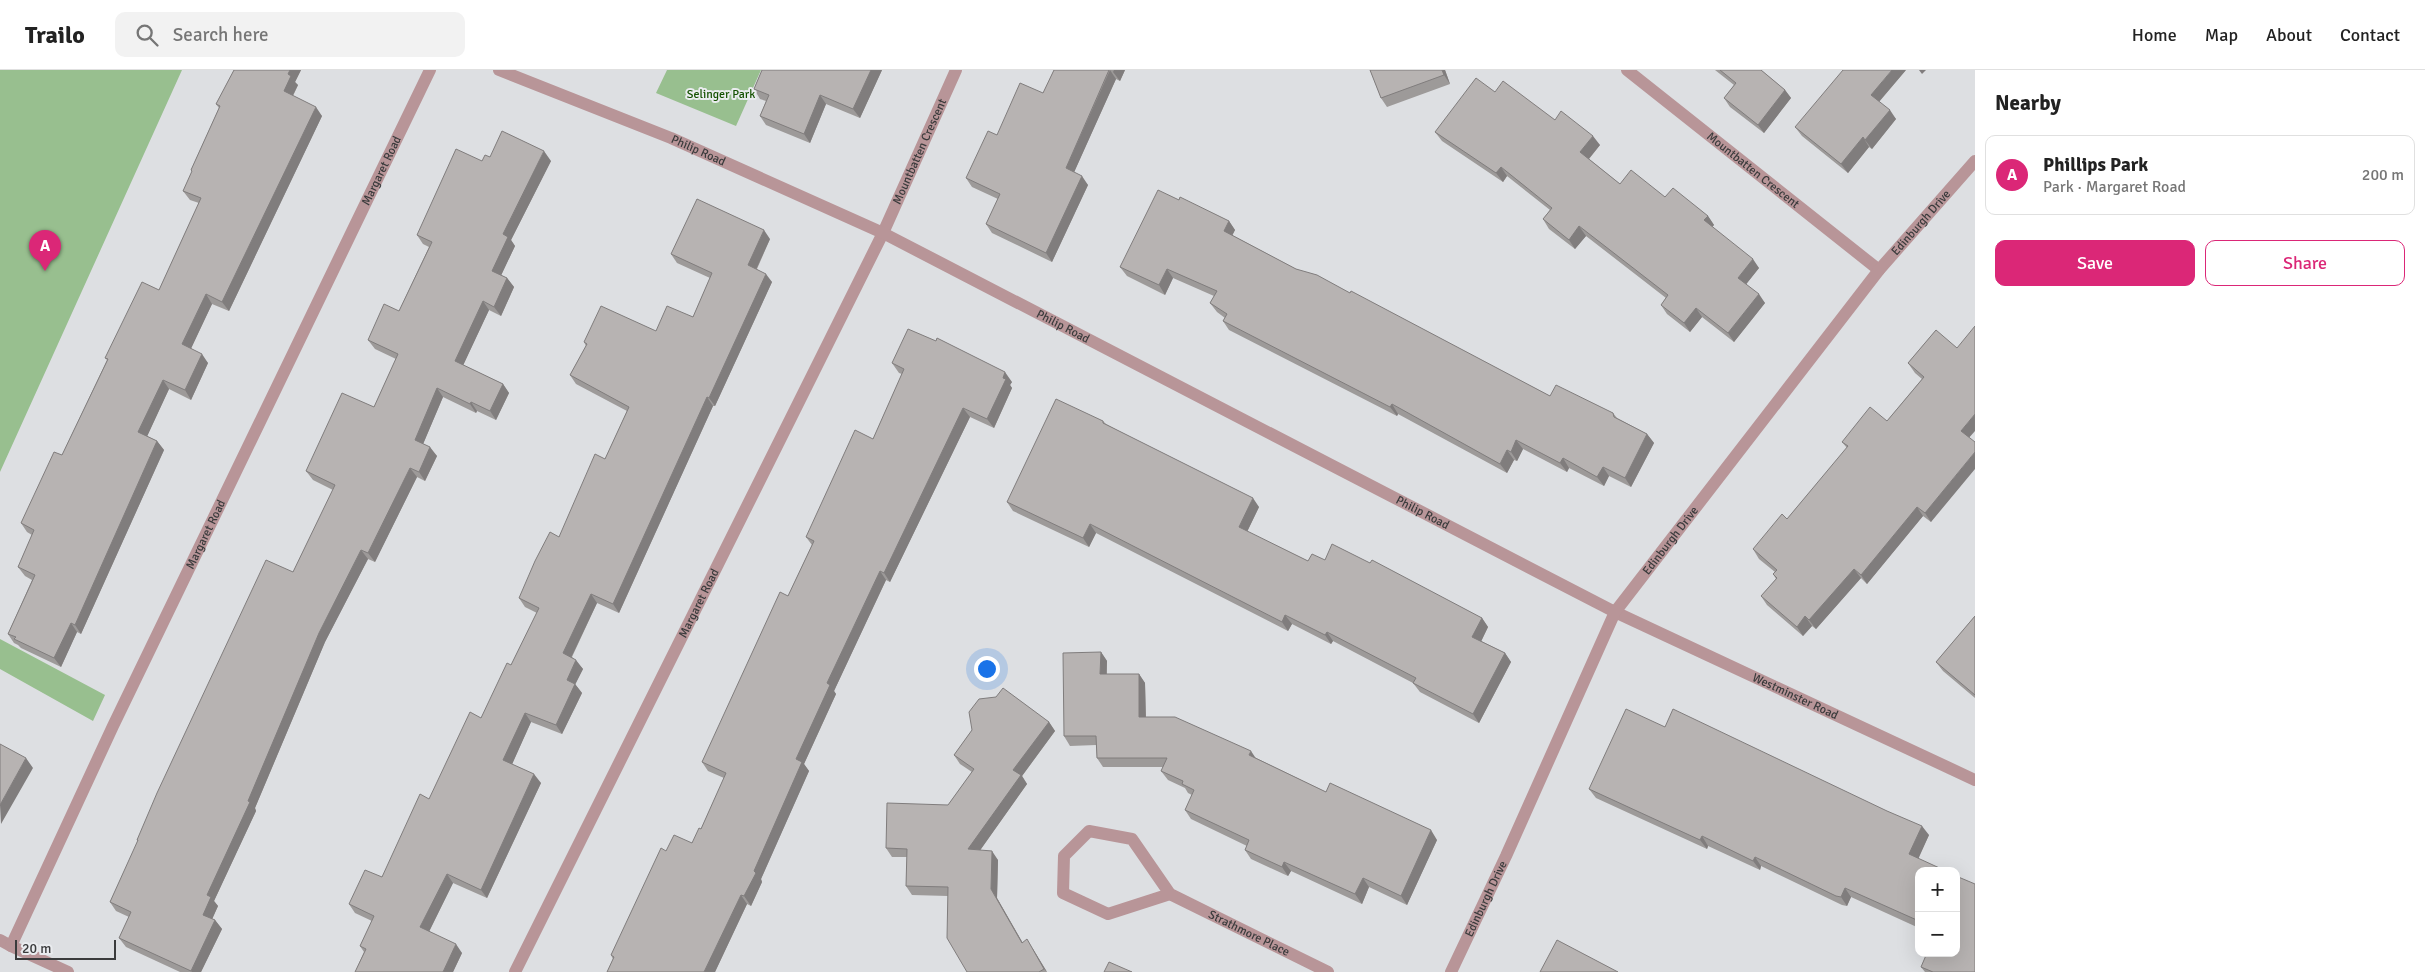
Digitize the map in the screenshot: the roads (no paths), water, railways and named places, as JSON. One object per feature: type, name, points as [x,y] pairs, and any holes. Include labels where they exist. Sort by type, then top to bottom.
[{"type":"street","name":"Margaret Road","points":[[11,946],[113,726],[430,70]]},
{"type":"street","name":"Philip Road","points":[[499,70],[671,138],[883,234],[1615,612]]},
{"type":"street","name":"Mountbatten Crescent","points":[[883,234],[956,70]]},
{"type":"street","name":"Mountbatten Crescent","points":[[1627,70],[1879,270]]},
{"type":"street","name":"Edinburgh Drive","points":[[1450,972],[1506,856],[1615,612],[1879,270],[1975,161]]},
{"type":"street","name":"Margaret Road","points":[[515,972],[883,234]]},
{"type":"street","name":"Westminster Road","points":[[1615,612],[1975,780]]},
{"type":"street","name":"Strathmore Place","points":[[1170,894],[1108,914],[1063,893],[1064,856],[1089,831],[1132,839],[1170,894],[1328,972]]},
{"type":"street","points":[[0,940],[68,972]]},
{"type":"place","name":"Phillips Park","points":[[45,271]]},
{"type":"park label","name":"Selinger Park","points":[[721,94]]}]
